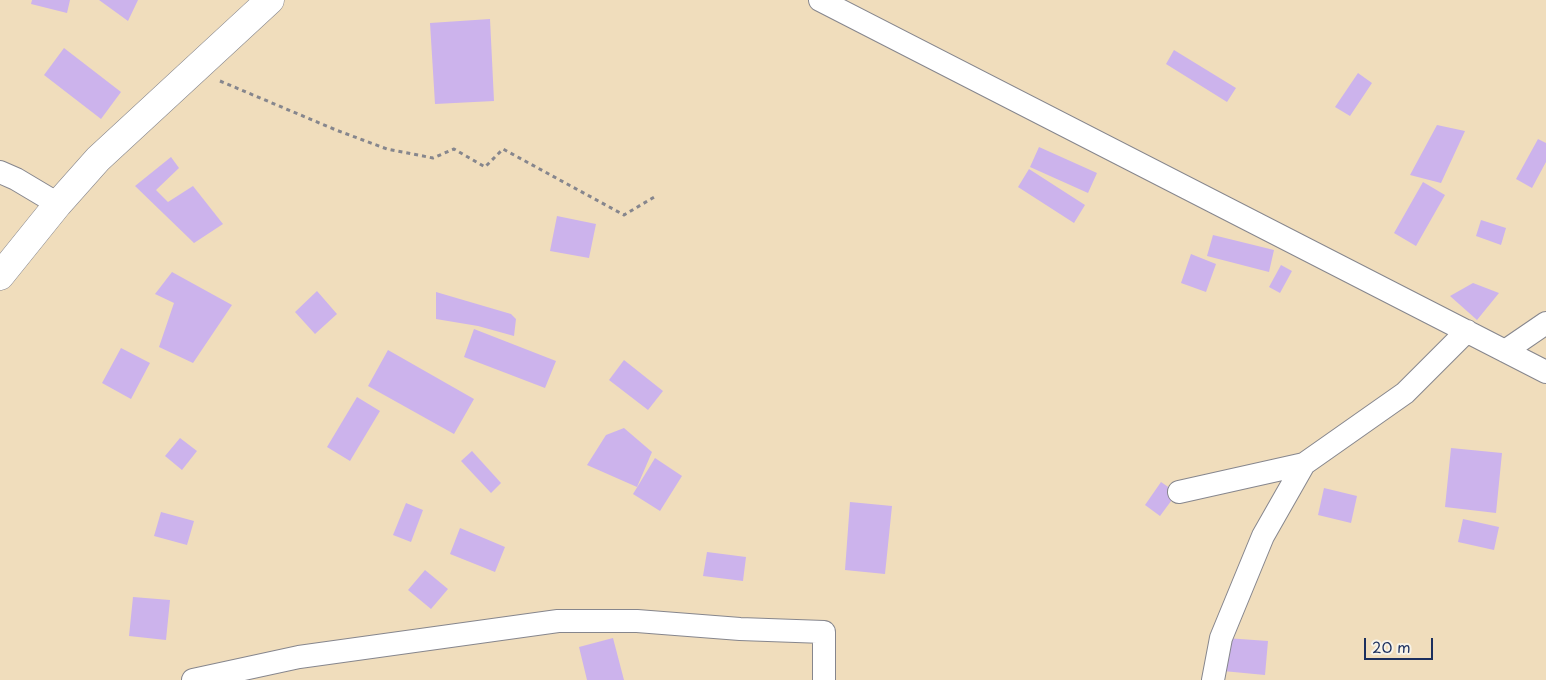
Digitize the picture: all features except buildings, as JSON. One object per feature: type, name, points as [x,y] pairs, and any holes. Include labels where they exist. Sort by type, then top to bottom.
[{"type":"main road","points":[[0,276],[58,204],[98,159],[270,0]]},
{"type":"street","points":[[820,0],[1546,372]]},
{"type":"street","points":[[0,172],[16,179],[58,204]]},
{"type":"street","points":[[1505,350],[1546,323]]},
{"type":"street","points":[[1179,492],[1304,464],[1405,393],[1467,331]]},
{"type":"street","points":[[1213,680],[1221,638],[1260,545],[1304,464]]},
{"type":"street","points":[[194,680],[299,657],[558,621],[637,621],[740,629],[824,632],[824,680]]},
{"type":"path","points":[[194,70],[336,130],[387,149],[432,158],[454,149],[485,167],[503,149],[624,215],[656,196]]}]
